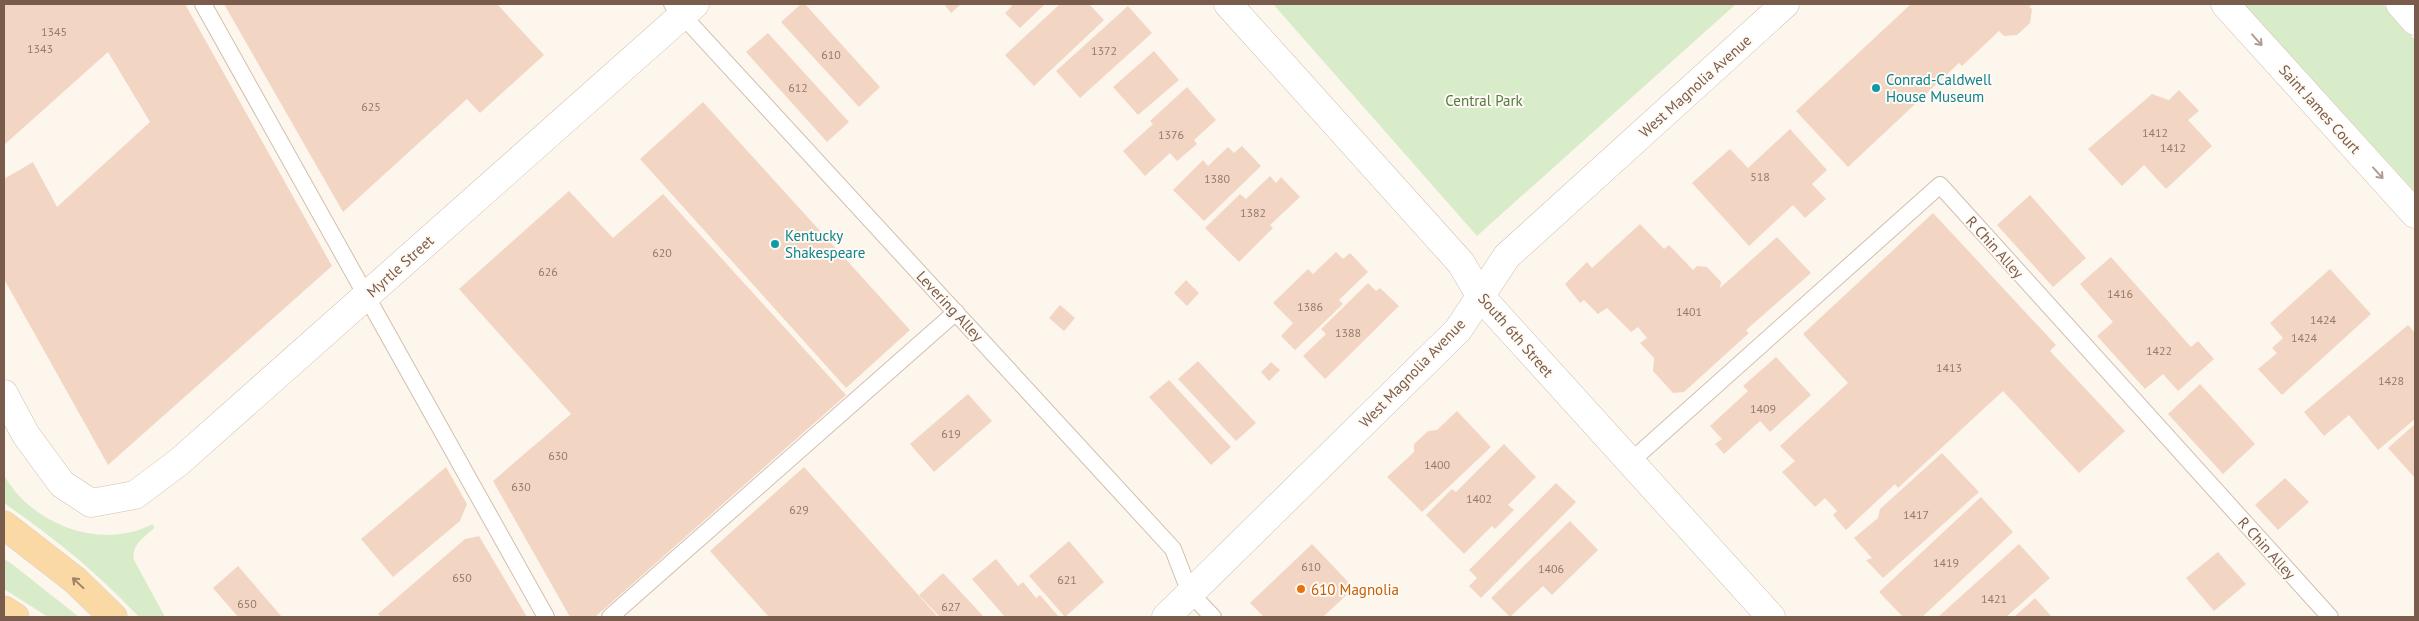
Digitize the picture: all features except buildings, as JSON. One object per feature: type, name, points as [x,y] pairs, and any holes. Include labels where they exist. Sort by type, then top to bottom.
[{"type":"main road","points":[[4,525],[75,580],[113,617]]},
{"type":"main road","points":[[4,610],[15,617]]},
{"type":"street","name":"South 6th Street","points":[[1228,4],[1461,263],[1480,297],[1771,617]]},
{"type":"street","name":"West Magnolia Avenue","points":[[1166,617],[1458,330],[1507,256],[1784,4]]},
{"type":"street","name":"Saint James Court","points":[[2225,4],[2415,214]]},
{"type":"street","points":[[2400,4],[2415,21]]},
{"type":"street","name":"Myrtle Street","points":[[4,394],[26,435],[62,484],[91,503],[135,495],[179,462],[366,296],[683,7]]},
{"type":"lane","points":[[203,4],[546,617]]},
{"type":"lane","name":"Levering Alley","points":[[683,7],[956,312],[1173,549],[1190,593],[1213,617]]},
{"type":"lane","name":"R Chin Alley","points":[[1630,462],[1940,185],[2330,617]]},
{"type":"lane","points":[[610,617],[956,312]]},
{"type":"green space","name":"Central Park","points":[[1273,4],[1736,4],[1477,236]]},
{"type":"green space","points":[[2244,4],[2383,4],[2415,40],[2415,192]]},
{"type":"green space","points":[[4,475],[14,490],[42,515],[58,524],[76,530],[94,534],[113,535],[142,529],[153,524],[154,528],[136,546],[134,560],[165,617],[139,617],[74,556],[4,503]]},
{"type":"green space","points":[[4,559],[79,617],[48,617],[4,589]]},
{"type":"place","name":"Conrad-Caldwell House Museum","points":[[1876,88]]},
{"type":"place","name":"Kentucky Shakespeare","points":[[775,244]]},
{"type":"place","name":"610 Magnolia","points":[[1301,589]]}]
